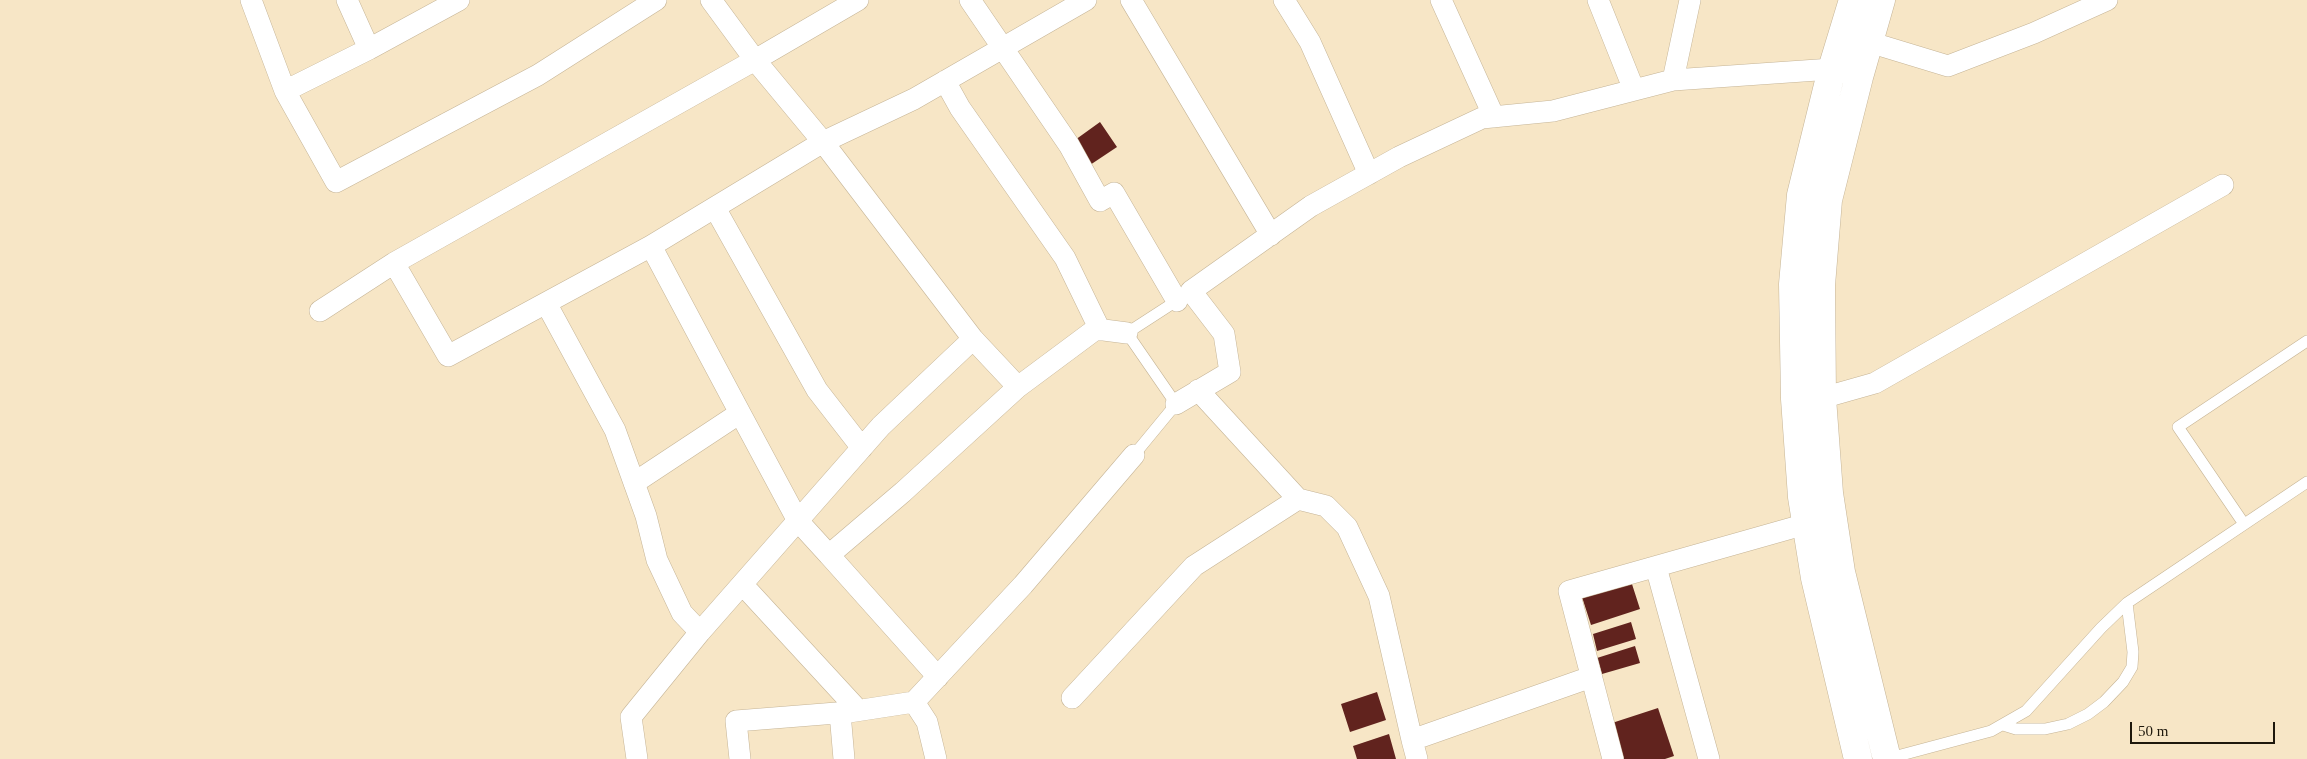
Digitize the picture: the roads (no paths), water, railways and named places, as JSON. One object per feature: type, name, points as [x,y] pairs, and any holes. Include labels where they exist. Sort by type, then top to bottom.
[{"type":"main road","points":[[1853,0],[1832,70],[1801,195],[1793,284],[1795,399],[1802,496],[1814,578],[1858,759]]},
{"type":"main road","points":[[1881,0],[1859,77],[1828,200],[1821,285],[1822,398],[1829,493],[1841,572],[1886,759]]},
{"type":"main road","points":[[1801,195],[1828,200]]},
{"type":"main road","points":[[1793,284],[1821,285]]},
{"type":"street","points":[[251,0],[285,91],[336,182],[538,74],[656,0]]},
{"type":"street","points":[[347,0],[369,49]]},
{"type":"street","points":[[285,91],[369,49],[431,7],[459,0]]},
{"type":"street","points":[[711,0],[755,60],[823,142],[973,339],[1018,387]]},
{"type":"street","points":[[320,311],[394,262],[755,60],[858,0]]},
{"type":"street","points":[[970,0],[1069,145],[1100,201],[1114,193],[1184,296],[1224,334],[1230,372],[1176,404]]},
{"type":"street","points":[[394,262],[448,356],[651,246],[823,142],[914,99],[1086,0]]},
{"type":"street","points":[[1131,0],[1272,235]]},
{"type":"street","points":[[1284,0],[1310,42],[1369,174]]},
{"type":"street","points":[[1440,0],[1494,117]]},
{"type":"street","points":[[1598,0],[1634,90]]},
{"type":"street","points":[[1673,80],[1690,0]]},
{"type":"street","points":[[1869,42],[1948,66],[2034,33],[2107,0]]},
{"type":"street","points":[[1184,296],[1311,206],[1399,157],[1482,118],[1553,111],[1673,80],[1832,70],[1859,77]]},
{"type":"street","points":[[945,81],[960,108],[1064,258],[1100,330]]},
{"type":"street","points":[[1795,399],[1822,398],[1875,384],[2223,185]]},
{"type":"street","points":[[715,208],[817,390],[862,448]]},
{"type":"street","points":[[651,246],[798,521],[938,677]]},
{"type":"street","points":[[546,303],[615,430],[646,516],[657,560],[682,613],[700,632]]},
{"type":"street","points":[[829,555],[903,492],[1018,387],[1096,329],[1127,333]]},
{"type":"street","points":[[637,759],[631,717],[700,632],[881,426],[973,339]]},
{"type":"street","points":[[1198,390],[1298,499],[1326,506],[1347,527],[1380,596],[1414,749],[1591,677]]},
{"type":"street","points":[[634,482],[740,413]]},
{"type":"street","points":[[740,759],[736,721],[849,711],[914,702],[1023,585],[1134,455]]},
{"type":"street","points":[[1072,698],[1194,566],[1298,499]]},
{"type":"street","points":[[1613,759],[1569,592],[1806,524]]},
{"type":"street","points":[[1656,567],[1709,759]]},
{"type":"street","points":[[742,584],[849,711],[844,759]]},
{"type":"street","points":[[914,702],[927,722],[936,759]]},
{"type":"lane","points":[[1134,455],[1176,404],[1127,333],[1184,296]]},
{"type":"lane","points":[[2244,524],[2178,427],[2307,341]]},
{"type":"lane","points":[[1886,759],[1991,731],[2026,711],[2101,628],[2127,603],[2307,482]]},
{"type":"lane","points":[[2003,725],[2016,729],[2053,728],[2068,724],[2088,714],[2104,702],[2123,682],[2132,667],[2133,652],[2127,603]]}]
